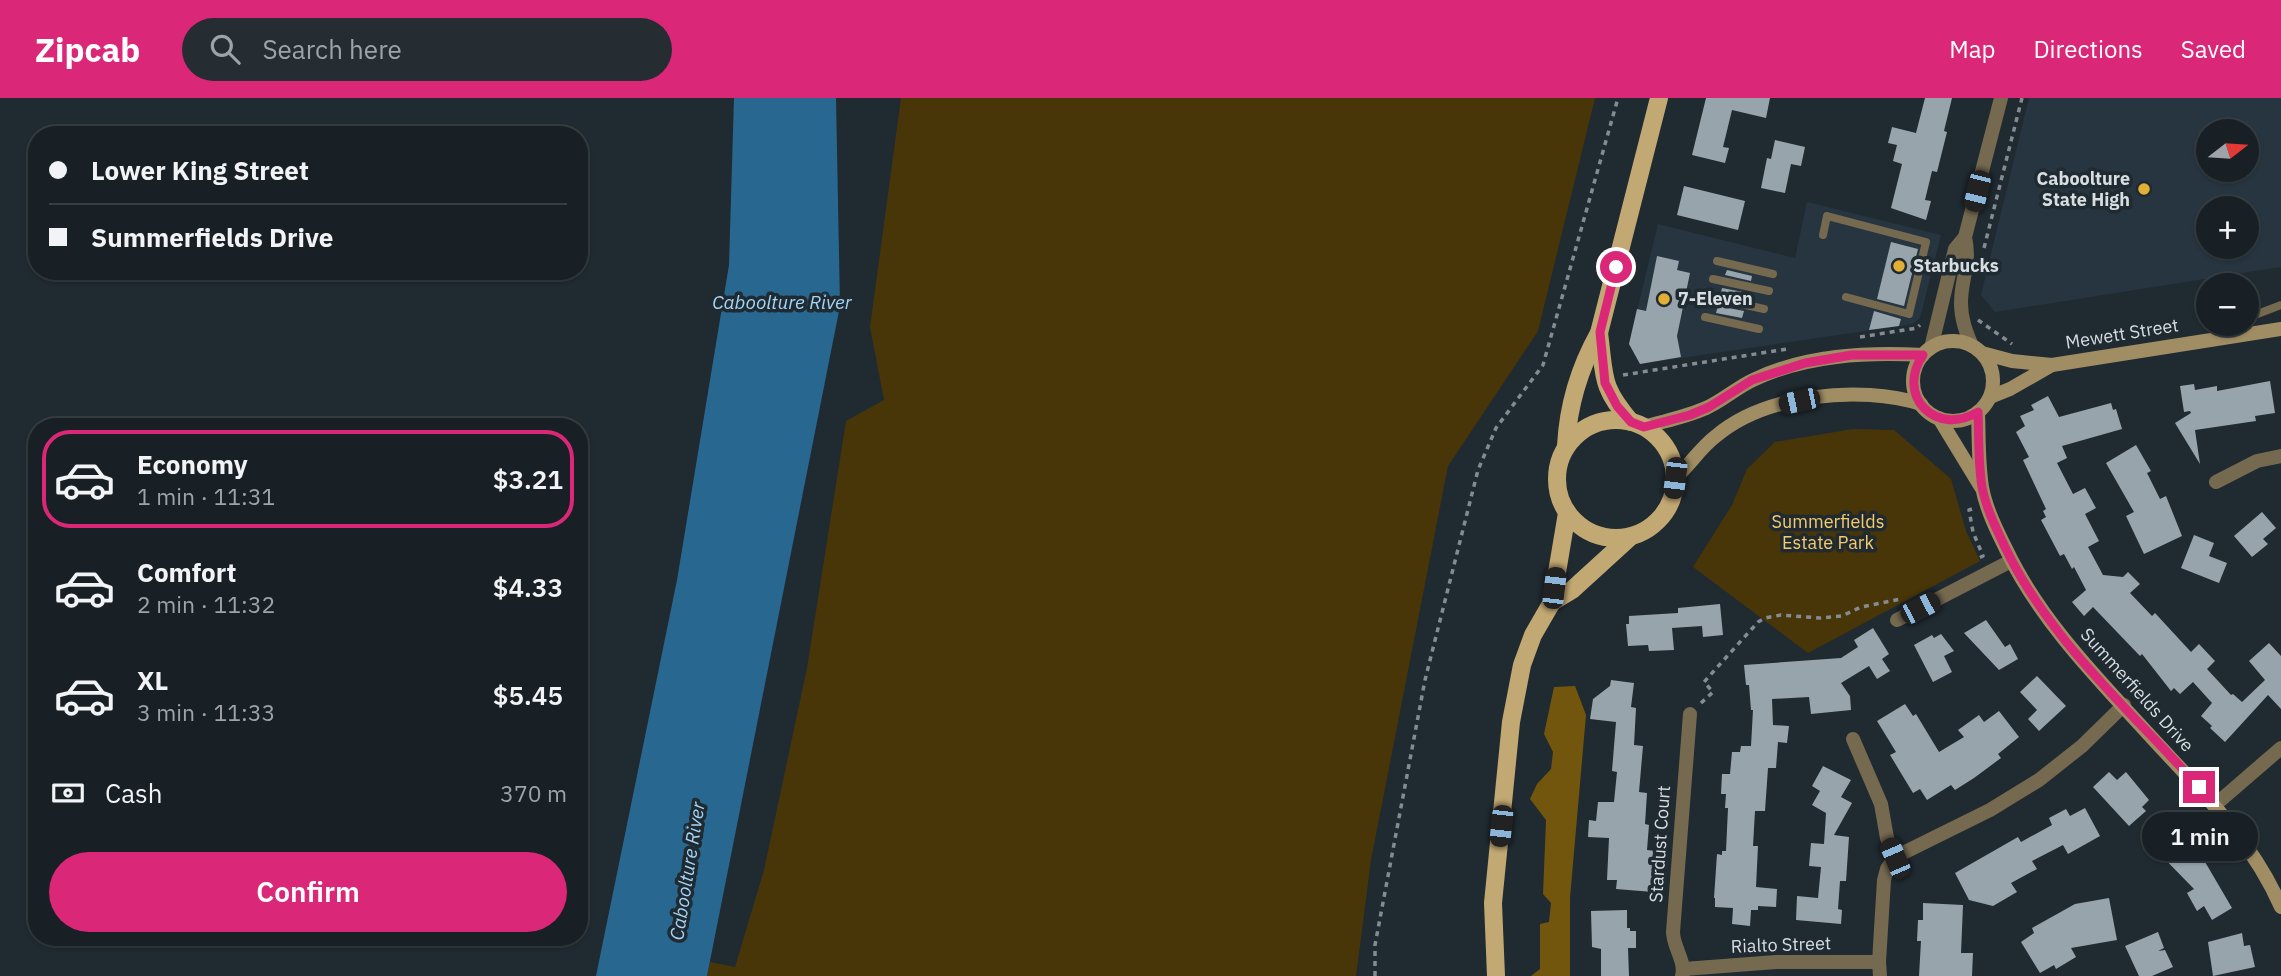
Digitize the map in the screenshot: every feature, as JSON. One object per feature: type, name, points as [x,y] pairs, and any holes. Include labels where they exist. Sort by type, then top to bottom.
[{"type":"main road","points":[[1566,446],[1567,424],[1585,357],[1600,332],[1659,98]]},
{"type":"main road","name":"Mewett Street","points":[[1977,350],[2021,361],[2052,365],[2281,329]]},
{"type":"main road","points":[[1600,332],[1605,383],[1617,406],[1637,424],[1657,436],[1666,448],[1673,463],[1675,478],[1673,495],[1662,516],[1644,532],[1629,538],[1611,539],[1594,535],[1579,526],[1567,513],[1559,497],[1556,479],[1566,446],[1576,435],[1602,421],[1617,420],[1637,424],[1690,415],[1709,407],[1752,380],[1805,363],[1852,355],[1927,351],[1951,341],[1977,350],[1991,369],[1993,378],[1990,397],[1978,412],[1959,421],[1939,418],[1921,404],[1879,395],[1851,394],[1799,401],[1753,412],[1715,436],[1701,449],[1689,467],[1675,478]]},
{"type":"main road","points":[[1921,404],[1913,385],[1917,364],[1927,351]]},
{"type":"main road","name":"Mewett Street","points":[[1990,397],[2052,365]]},
{"type":"main road","name":"Summerfields Drive","points":[[1978,412],[1982,488],[2011,561],[2067,643],[2215,805],[2258,862],[2281,907]]},
{"type":"main road","name":"Summerfields Drive","points":[[1939,418],[1982,488]]},
{"type":"main road","points":[[1496,976],[1493,903],[1511,722],[1522,665],[1552,602],[1567,513]]},
{"type":"main road","points":[[1552,602],[1572,590],[1629,538]]},
{"type":"street","points":[[1977,350],[1962,321],[1961,303],[1968,254],[1965,237],[2001,98]]},
{"type":"street","points":[[1927,351],[1955,249],[1965,237]]},
{"type":"street","points":[[2216,482],[2257,461],[2281,456]]},
{"type":"street","points":[[1897,620],[2011,561]]},
{"type":"street","points":[[1879,969],[1884,880],[1887,869],[1895,858],[1990,810],[2039,780],[2082,746],[2124,705]]},
{"type":"street","name":"Stardust Court","points":[[1683,973],[1672,932],[1690,714]]},
{"type":"street","points":[[1853,739],[1881,804],[1887,838],[1895,858]]},
{"type":"street","points":[[2215,805],[2281,748]]},
{"type":"street","name":"Rialto Street","points":[[1683,973],[1776,962],[1879,969]]},
{"type":"lane","points":[[1822,235],[1827,216],[1926,242],[1909,314],[1846,297]]},
{"type":"lane","points":[[1717,261],[1773,274]]},
{"type":"lane","points":[[1713,279],[1769,291]]},
{"type":"lane","points":[[1709,297],[1764,309]]},
{"type":"lane","points":[[2259,313],[2281,305]]},
{"type":"lane","points":[[1705,317],[1759,329]]},
{"type":"lane","points":[[2208,340],[2215,336]]},
{"type":"path","points":[[1375,976],[1375,945],[1425,680],[1478,470],[1496,428],[1543,365],[1618,98]]},
{"type":"path","points":[[1982,256],[2022,98]]},
{"type":"path","points":[[1973,311],[1977,319],[2019,348],[2021,361]]},
{"type":"path","points":[[1852,339],[1917,328],[1924,322]]},
{"type":"path","points":[[1623,375],[1794,348]]},
{"type":"path","points":[[1971,562],[1983,556],[1973,532],[1969,510],[1987,503]]},
{"type":"path","points":[[1690,714],[1713,692],[1704,682],[1758,622],[1781,615],[1820,618],[1842,616],[1861,607],[1901,599]]},
{"type":"shaded area","name":"Caboolture State High","points":[[2029,98],[2281,98],[2281,267],[2243,273],[2196,273],[2196,280],[1995,312],[1981,295]]},
{"type":"shaded area","points":[[1807,202],[1941,235],[1920,318],[1913,324],[1640,364],[1629,344],[1658,224],[1795,258]]},
{"type":"shaded area","points":[[1575,686],[1586,715],[1570,898],[1570,976],[1531,976],[1540,969],[1540,924],[1549,922],[1551,903],[1543,894],[1546,820],[1530,799],[1537,784],[1551,769],[1553,752],[1544,734],[1554,687]]},
{"type":"green space","points":[[901,98],[1595,98],[1538,331],[1448,466],[1371,860],[1356,976],[707,976],[710,962],[735,967],[764,870],[807,668],[846,421],[884,400],[870,327]]},
{"type":"green space","name":"Summerfields Estate Park","points":[[1853,429],[1894,430],[1951,479],[1966,531],[1980,561],[1808,653],[1693,567],[1732,505],[1747,469],[1775,442]]},
{"type":"water","name":"Caboolture River","points":[[734,98],[836,98],[840,306],[707,976],[596,976],[677,580],[729,265]]},
{"type":"building","points":[[1706,98],[1770,98],[1766,118],[1732,110],[1723,147],[1729,148],[1725,163],[1692,155]]},
{"type":"building","points":[[1925,98],[1952,98],[1937,172],[1932,171],[1925,200],[1931,201],[1926,220],[1891,208],[1902,164],[1893,161],[1897,145],[1888,143],[1892,127],[1916,133]]},
{"type":"building","points":[[1775,140],[1805,147],[1801,166],[1791,164],[1785,193],[1761,188],[1767,158],[1771,159]]},
{"type":"building","points":[[1684,186],[1745,201],[1738,230],[1677,215]]},
{"type":"building","name":"Starbucks","points":[[1891,242],[1918,249],[1904,306],[1877,299]]},
{"type":"building","points":[[1657,256],[1679,261],[1677,270],[1690,273],[1677,336],[1681,357],[1640,364],[1629,344],[1637,309],[1646,311]]},
{"type":"building","points":[[1727,270],[1752,276],[1751,281],[1725,275]]},
{"type":"building","points":[[1722,288],[1748,293],[1747,299],[1721,293]]},
{"type":"building","points":[[1718,306],[1744,311],[1742,318],[1716,313]]},
{"type":"building","points":[[1874,311],[1901,319],[1899,326],[1869,330]]},
{"type":"building","points":[[2270,381],[2275,413],[2255,416],[2256,421],[2195,430],[2200,464],[2175,423],[2191,413],[2184,412],[2180,386],[2194,384],[2195,390],[2217,386],[2217,391]]},
{"type":"building","points":[[2048,396],[2059,417],[2111,403],[2113,410],[2116,409],[2122,429],[2062,446],[2067,458],[2057,463],[2073,494],[2085,488],[2096,508],[2085,514],[2099,541],[2088,547],[2103,575],[2123,577],[2128,572],[2140,584],[2130,593],[2152,616],[2155,613],[2191,652],[2199,644],[2215,661],[2207,669],[2231,695],[2242,702],[2265,680],[2249,661],[2269,643],[2281,656],[2281,709],[2268,695],[2225,742],[2201,716],[2212,703],[2193,682],[2180,694],[2174,688],[2171,691],[2142,654],[2140,656],[2093,607],[2084,616],[2072,602],[2086,590],[2074,567],[2072,569],[2064,554],[2060,556],[2041,520],[2046,517],[2043,511],[2046,509],[2023,460],[2029,457],[2016,432],[2025,426],[2020,416],[2034,410],[2031,405]]},
{"type":"building","points":[[2136,445],[2151,471],[2147,473],[2160,499],[2166,496],[2182,536],[2144,554],[2126,516],[2134,512],[2106,463]]},
{"type":"building","points":[[2262,512],[2276,528],[2263,539],[2268,544],[2252,557],[2234,536]]},
{"type":"building","points":[[2194,535],[2214,543],[2209,556],[2227,563],[2219,583],[2181,568]]},
{"type":"building","points":[[1720,604],[1723,635],[1703,637],[1702,626],[1672,628],[1674,650],[1649,651],[1648,645],[1628,646],[1626,624],[1629,624],[1629,616],[1678,613],[1678,608]]},
{"type":"building","points":[[1986,620],[2005,647],[2010,644],[2018,659],[1999,670],[1964,633]]},
{"type":"building","points":[[1873,628],[1889,654],[1882,659],[1890,671],[1877,679],[1869,666],[1841,683],[1850,696],[1851,710],[1811,714],[1809,697],[1772,699],[1773,725],[1789,726],[1787,743],[1778,742],[1776,768],[1768,768],[1765,811],[1755,811],[1753,846],[1758,846],[1756,887],[1777,889],[1776,907],[1758,906],[1758,910],[1751,910],[1750,926],[1732,924],[1733,908],[1715,907],[1714,898],[1717,854],[1722,855],[1722,851],[1726,851],[1728,808],[1725,808],[1726,794],[1721,794],[1722,774],[1730,774],[1732,752],[1740,752],[1741,746],[1751,746],[1753,710],[1744,665],[1841,658],[1858,647],[1854,640]]},
{"type":"building","points":[[1941,634],[1954,651],[1944,656],[1952,672],[1933,682],[1914,645],[1932,635],[1934,638]]},
{"type":"building","points":[[2037,676],[2066,706],[2039,731],[2028,719],[2037,710],[2020,692]]},
{"type":"building","points":[[1611,680],[1634,683],[1631,707],[1636,708],[1634,745],[1643,746],[1639,792],[1647,793],[1647,850],[1656,851],[1653,892],[1616,889],[1617,880],[1607,880],[1609,838],[1588,837],[1589,820],[1596,821],[1598,802],[1614,802],[1617,772],[1612,771],[1616,722],[1590,719],[1593,699],[1610,686]]},
{"type":"building","points":[[1905,704],[1913,716],[1916,714],[1939,752],[1964,737],[1958,730],[1979,715],[1984,722],[1999,711],[2019,737],[1998,754],[2001,758],[1974,778],[1955,790],[1951,785],[1927,800],[1920,789],[1913,793],[1890,755],[1896,752],[1877,721]]},
{"type":"building","points":[[1823,766],[1851,780],[1841,797],[1852,803],[1834,835],[1849,837],[1846,881],[1840,881],[1838,909],[1842,910],[1841,924],[1796,920],[1797,896],[1818,898],[1821,867],[1809,866],[1811,843],[1824,844],[1826,813],[1812,805],[1820,791],[1812,786]]},
{"type":"building","points":[[2109,772],[2117,780],[2126,772],[2149,800],[2142,807],[2146,811],[2129,826],[2093,787]]},
{"type":"building","points":[[2085,808],[2100,836],[2068,854],[2063,845],[2032,861],[2037,869],[2011,883],[2017,892],[1993,906],[1969,900],[1955,873],[2018,837],[2021,842],[2052,825],[2049,818],[2066,809],[2070,816]]},
{"type":"building","points":[[2168,821],[2201,855],[2232,908],[2212,920],[2204,906],[2197,911],[2187,893],[2194,889],[2155,849],[2166,838],[2158,831]]},
{"type":"building","points":[[2109,898],[2117,940],[2071,948],[2076,957],[2056,969],[2054,965],[2040,973],[2021,942],[2034,933],[2032,928],[2075,904]]},
{"type":"building","points":[[1923,903],[1963,905],[1961,953],[1973,953],[1972,976],[1919,976],[1921,941],[1917,941],[1918,920],[1923,920]]},
{"type":"building","points":[[1627,910],[1627,928],[1636,931],[1636,948],[1628,948],[1629,976],[1601,976],[1601,949],[1592,947],[1591,911]]},
{"type":"building","points":[[2158,932],[2164,948],[2158,951],[2165,950],[2173,967],[2152,976],[2139,976],[2125,946]]},
{"type":"building","points":[[2242,933],[2244,946],[2250,945],[2255,967],[2213,976],[2208,942]]},
{"type":"place","name":"Caboolture State High","points":[[2144,189]]},
{"type":"place","name":"Starbucks","points":[[1899,266]]},
{"type":"place","name":"7-Eleven","points":[[1664,299]]},
{"type":"route","points":[[1616,267],[1600,332],[1605,383],[1617,406],[1631,422],[1644,427],[1690,415],[1709,407],[1752,380],[1805,363],[1852,355],[1923,355],[1917,364],[1913,385],[1921,404],[1929,413],[1949,421],[1959,421],[1978,412],[1982,488],[1997,532],[2017,573],[2067,643],[2199,787]]}]
